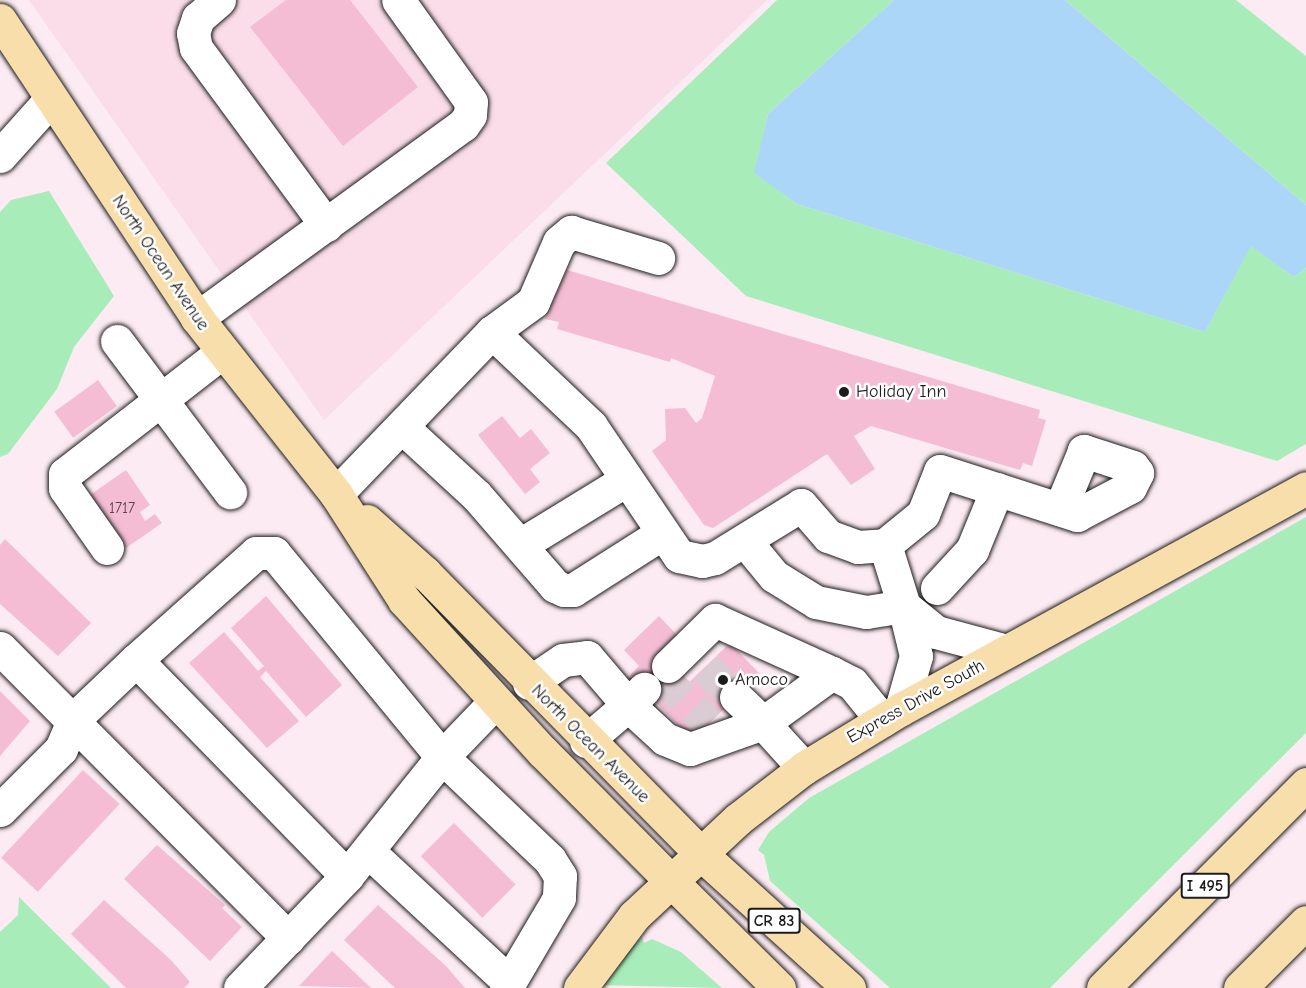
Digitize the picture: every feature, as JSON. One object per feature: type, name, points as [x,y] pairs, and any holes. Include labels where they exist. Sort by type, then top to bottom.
[{"type":"main road","name":"North Ocean Avenue","points":[[0,20],[197,318],[336,494],[404,600],[495,702],[779,988]]},
{"type":"main road","name":"Express Drive South","points":[[580,988],[634,916],[701,854],[804,768],[891,715],[1306,488]]},
{"type":"main road","name":"North Ocean Avenue","points":[[336,494],[425,573],[529,683],[701,854],[849,988]]},
{"type":"main road","name":"I 495","points":[[1103,988],[1306,784]]},
{"type":"main road","points":[[1240,988],[1306,922]]},
{"type":"street","points":[[219,0],[198,18],[193,33],[196,48],[326,225]]},
{"type":"street","points":[[197,318],[463,125],[470,115],[471,102],[398,0]]},
{"type":"street","points":[[0,156],[51,99]]},
{"type":"street","points":[[336,494],[492,333],[533,302],[559,242],[571,232],[658,258]]},
{"type":"street","points":[[492,333],[578,412],[661,534],[679,556],[702,561],[745,541],[801,505],[828,536],[858,547],[885,545],[923,514],[940,471],[1060,509]]},
{"type":"street","points":[[117,340],[230,492]]},
{"type":"street","points":[[107,548],[65,488],[65,474],[222,352]]},
{"type":"street","points":[[402,427],[452,471],[555,586],[573,590],[661,534]]},
{"type":"street","points":[[520,545],[626,480]]},
{"type":"street","points":[[937,588],[972,550],[997,489]]},
{"type":"street","points":[[745,541],[774,576],[816,602],[866,612],[904,606],[936,632],[1007,651]]},
{"type":"street","points":[[686,661],[715,620],[852,683],[891,715],[916,656],[904,606],[885,545]]},
{"type":"street","points":[[0,810],[61,749],[74,719],[136,660],[256,553],[274,553],[442,757],[550,860],[561,876],[559,898],[508,985],[369,852]]},
{"type":"street","points":[[2,655],[74,719],[288,938]]},
{"type":"street","points":[[529,683],[563,660],[587,657],[636,697],[665,739],[690,749],[717,731],[763,723],[832,673]]},
{"type":"street","points":[[136,660],[347,876]]},
{"type":"street","points":[[586,741],[636,697]]},
{"type":"street","points":[[736,697],[804,768]]},
{"type":"street","points":[[244,987],[369,852],[442,757],[495,702]]},
{"type":"shaded area","points":[[29,0],[767,0],[324,420]]},
{"type":"green space","points":[[777,0],[894,0],[768,114],[755,173],[797,204],[1205,332],[1251,245],[1294,277],[1306,268],[1306,444],[1277,461],[746,296],[606,163]]},
{"type":"green space","points":[[1065,0],[1236,0],[1306,56],[1306,205]]},
{"type":"green space","points":[[49,191],[114,296],[74,347],[57,389],[8,454],[0,457],[0,212],[11,200]]},
{"type":"green space","points":[[1306,517],[1306,733],[1050,988],[890,988],[770,881],[764,855],[758,850],[769,832],[809,798]]},
{"type":"green space","points":[[19,897],[111,988],[0,988],[0,932],[18,915]]},
{"type":"green space","points":[[642,937],[644,943],[652,939],[681,952],[722,988],[596,985]]},
{"type":"water","points":[[894,0],[1065,0],[1306,205],[1306,268],[1294,277],[1251,246],[1205,332],[797,204],[754,173],[768,114]]},
{"type":"building","points":[[286,0],[350,0],[418,87],[343,146],[250,27]]},
{"type":"building","name":"Holiday Inn","points":[[567,270],[1040,410],[1038,418],[1046,420],[1032,466],[1023,463],[1020,470],[871,426],[854,436],[875,469],[851,485],[827,454],[713,528],[704,525],[652,451],[666,440],[665,409],[685,408],[696,423],[702,418],[715,376],[671,358],[670,362],[557,329],[559,322],[545,319]]},
{"type":"building","points":[[98,380],[117,406],[73,438],[54,412]]},
{"type":"building","points":[[502,416],[520,438],[531,429],[550,453],[530,469],[540,482],[525,494],[478,435]]},
{"type":"building","points":[[126,470],[150,505],[140,512],[145,521],[155,514],[162,523],[126,548],[90,495]]},
{"type":"building","points":[[5,539],[91,623],[58,656],[0,604],[0,545]]},
{"type":"building","points":[[266,596],[342,685],[306,717],[266,671],[260,677],[299,721],[267,748],[189,663],[224,632],[258,671],[264,666],[231,628]]},
{"type":"building","name":"Amoco","points":[[659,616],[677,635],[659,657],[686,685],[730,643],[760,674],[692,740],[630,675],[639,666],[624,650]]},
{"type":"building","points":[[0,691],[30,721],[0,756]]},
{"type":"building","points":[[83,770],[120,804],[38,892],[1,858]]},
{"type":"building","points":[[454,823],[516,885],[482,918],[421,856]]},
{"type":"building","points":[[157,845],[225,905],[222,908],[242,927],[210,961],[124,879]]},
{"type":"building","points":[[104,900],[171,960],[190,982],[184,988],[126,988],[71,934]]},
{"type":"building","points":[[378,905],[446,966],[465,988],[395,988],[344,940]]},
{"type":"building","points":[[332,951],[371,988],[299,986]]},
{"type":"tunnel","points":[[705,667],[736,697]]},
{"type":"tunnel","points":[[659,674],[709,723]]},
{"type":"place","name":"Holiday Inn","points":[[844,392]]},
{"type":"place","name":"Amoco","points":[[723,680]]}]
